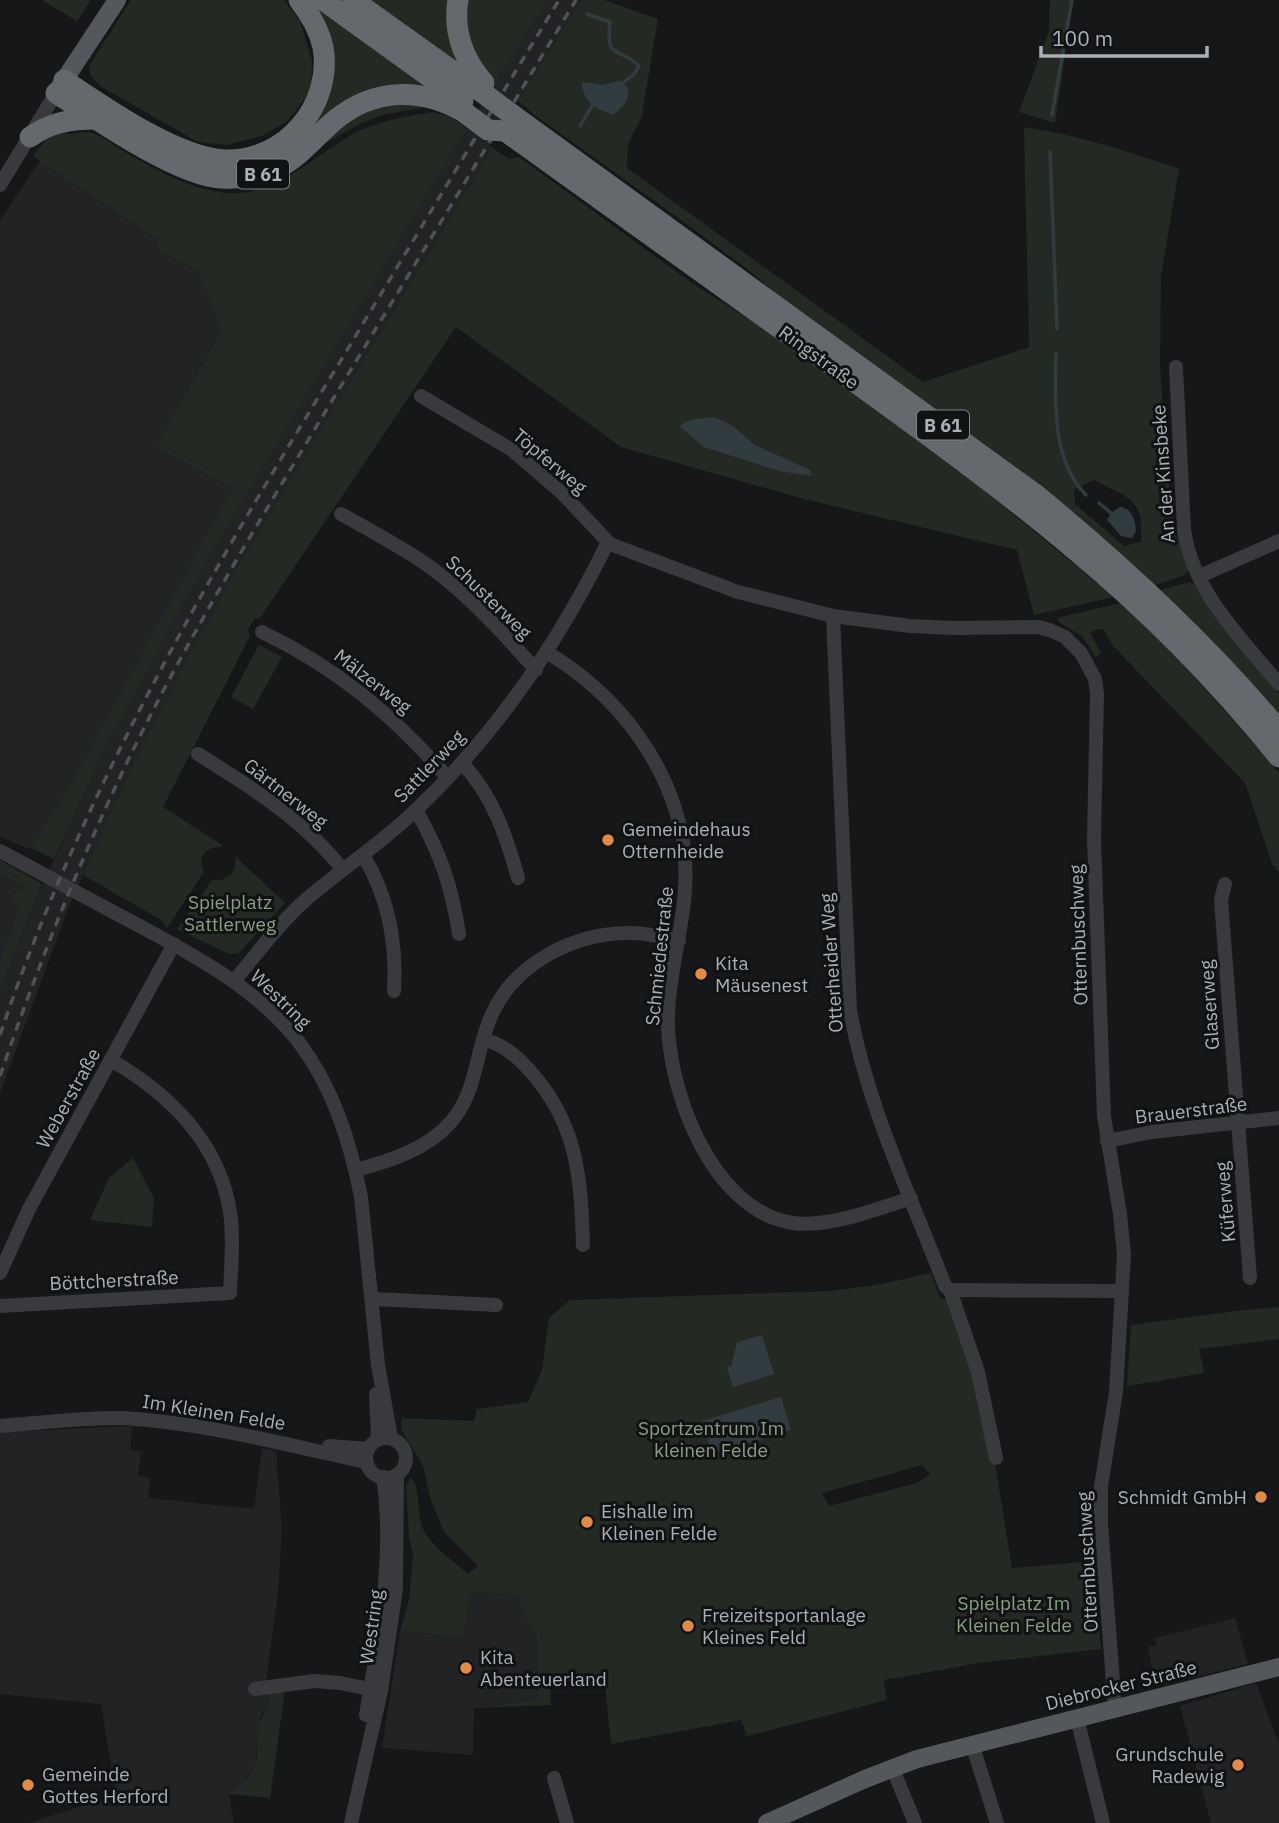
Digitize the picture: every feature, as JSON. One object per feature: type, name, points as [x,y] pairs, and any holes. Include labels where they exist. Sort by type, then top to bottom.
[{"type":"highway","points":[[60,87],[169,143],[201,156],[226,160],[251,157],[288,139],[310,113],[322,85],[323,47],[318,30],[299,0]]},
{"type":"highway","name":"Ringstraße","points":[[323,0],[478,98]]},
{"type":"highway","name":"Ringstraße","points":[[353,0],[510,123],[970,467],[1076,551],[1137,593],[1207,649],[1279,730]]},
{"type":"highway","name":"B 61","points":[[60,87],[96,120],[197,173],[218,178],[260,176],[280,167],[355,106],[390,95],[429,96],[447,102],[478,98],[473,71],[456,27],[457,0]]},
{"type":"highway","points":[[30,137],[46,126],[65,121],[96,120]]},
{"type":"highway","name":"Ringstraße","points":[[1137,593],[1279,757]]},
{"type":"main road","points":[[60,87],[117,0]]},
{"type":"main road","name":"Diebrocker Straße","points":[[767,1823],[892,1767],[972,1744],[1279,1667]]},
{"type":"street","points":[[0,185],[60,87]]},
{"type":"street","name":"An der Kinsbeke","points":[[1176,367],[1184,530],[1188,552],[1215,607],[1279,684]]},
{"type":"street","name":"Töpferweg","points":[[421,396],[512,450],[562,493],[610,544]]},
{"type":"street","name":"Schusterweg","points":[[341,514],[404,549],[441,576],[503,633],[536,670]]},
{"type":"street","points":[[1200,576],[1279,541]]},
{"type":"street","name":"Otternbuschweg","points":[[610,544],[738,592],[833,616],[883,624],[943,628],[1039,627],[1065,637],[1089,664],[1097,694],[1095,887],[1104,1116],[1124,1255],[1116,1392],[1101,1486],[1101,1524],[1115,1708]]},
{"type":"street","name":"Sattlerweg","points":[[234,981],[299,906],[416,810],[462,763],[548,653],[606,546],[610,544]]},
{"type":"street","name":"Otterheider Weg","points":[[833,616],[850,1010],[855,1040],[911,1198],[945,1286],[950,1290],[978,1373],[996,1458]]},
{"type":"street","name":"Mälzerweg","points":[[262,632],[301,651],[348,681],[418,743],[448,778]]},
{"type":"street","name":"Schmiedestraße","points":[[548,653],[606,696],[643,742],[658,768],[676,813],[685,859],[685,904],[671,981],[668,1016],[675,1074],[686,1114],[714,1165],[734,1191],[760,1213],[793,1223],[824,1222],[911,1198]]},
{"type":"street","name":"Gärtnerweg","points":[[198,754],[256,790],[297,821],[330,853],[343,870]]},
{"type":"street","points":[[462,763],[476,778],[497,814],[518,878]]},
{"type":"street","points":[[416,810],[442,861],[453,896],[459,934]]},
{"type":"street","name":"Westring","points":[[0,851],[174,944],[234,981],[284,1025],[309,1058],[341,1119],[362,1197],[373,1299],[378,1364],[376,1447],[402,1446],[406,1453],[403,1469],[390,1476],[376,1690],[351,1823]]},
{"type":"street","points":[[363,855],[373,871],[387,913],[396,965],[394,991]]},
{"type":"street","name":"Glaserweg","points":[[1225,884],[1221,900],[1238,1123]]},
{"type":"street","points":[[356,1170],[412,1150],[449,1124],[468,1096],[492,1014],[513,984],[542,958],[582,939],[608,934],[630,932],[680,940]]},
{"type":"street","name":"Weberstraße","points":[[0,1273],[29,1209],[174,944]]},
{"type":"street","points":[[483,1039],[497,1043],[516,1056],[541,1084],[559,1113],[578,1166],[583,1245]]},
{"type":"street","name":"Böttcherstraße","points":[[0,1306],[230,1293],[230,1212],[224,1186],[212,1156],[201,1136],[162,1094],[111,1060]]},
{"type":"street","name":"Brauerstraße","points":[[1107,1141],[1152,1132],[1279,1118]]},
{"type":"street","name":"Küferweg","points":[[1238,1123],[1251,1278]]},
{"type":"street","points":[[950,1290],[1122,1291]]},
{"type":"street","points":[[373,1299],[496,1304]]},
{"type":"street","name":"Im Kleinen Felde","points":[[0,1426],[120,1418],[162,1422],[296,1445],[376,1447]]},
{"type":"street","points":[[376,1447],[375,1474],[390,1476]]},
{"type":"street","points":[[256,1689],[314,1681],[376,1690]]},
{"type":"street","points":[[1077,1718],[1103,1823]]},
{"type":"street","points":[[972,1744],[996,1823]]},
{"type":"street","points":[[892,1767],[915,1823]]},
{"type":"street","points":[[554,1778],[567,1823]]},
{"type":"shaded area","points":[[548,0],[581,0],[490,146],[485,161],[349,384],[135,760],[69,906],[0,1093],[0,990],[39,893],[107,745],[208,558],[467,128]]},
{"type":"shaded area","points":[[619,81],[628,88],[628,97],[613,115],[591,103],[584,94],[582,82],[602,85]]},
{"type":"shaded area","points":[[40,160],[160,240],[156,248],[198,272],[222,327],[156,447],[232,488],[71,784],[28,849],[0,836],[0,220]]},
{"type":"shaded area","points":[[714,417],[733,426],[755,445],[810,470],[812,476],[779,471],[704,447],[679,426],[690,420]]},
{"type":"shaded area","points":[[1120,507],[1128,510],[1134,519],[1136,531],[1132,538],[1121,536],[1107,520],[1111,513]]},
{"type":"shaded area","points":[[0,872],[26,888],[0,960]]},
{"type":"shaded area","points":[[762,1335],[774,1374],[733,1387],[727,1367],[731,1366],[737,1342]]},
{"type":"shaded area","points":[[781,1397],[791,1430],[712,1454],[702,1421]]},
{"type":"shaded area","points":[[132,1426],[130,1450],[141,1451],[138,1476],[150,1478],[149,1498],[254,1509],[262,1448],[276,1451],[282,1529],[278,1593],[266,1681],[270,1693],[269,1707],[261,1715],[255,1767],[242,1784],[229,1794],[234,1823],[29,1823],[116,1795],[101,1704],[0,1694],[0,1432]]},
{"type":"shaded area","name":"Kita Abenteuerland","points":[[470,1592],[518,1594],[523,1614],[537,1635],[538,1700],[474,1708],[473,1755],[382,1748],[400,1631],[462,1637]]},
{"type":"shaded area","points":[[1235,1618],[1248,1664],[1164,1685],[1163,1678],[1154,1680],[1148,1647],[1157,1645],[1155,1638]]},
{"type":"shaded area","name":"Grundschule Radewig","points":[[1256,1683],[1279,1744],[1279,1823],[1211,1823],[1180,1706]]},
{"type":"green space","points":[[42,0],[91,0],[77,21]]},
{"type":"green space","points":[[131,0],[284,0],[300,21],[312,61],[311,90],[288,121],[262,136],[227,145],[198,142],[100,86],[90,75],[89,66]]},
{"type":"green space","points":[[312,0],[445,96],[398,89],[254,171],[235,164],[323,101]]},
{"type":"green space","points":[[364,0],[451,0],[469,76]]},
{"type":"green space","points":[[464,0],[548,0],[495,83],[471,55]]},
{"type":"green space","points":[[581,0],[604,0],[658,19],[642,116],[628,144],[627,168],[923,382],[1029,347],[1024,127],[1102,144],[1179,169],[1161,275],[1160,364],[1166,465],[1175,531],[1189,568],[1185,575],[1155,585],[1022,471],[794,309],[751,272],[518,101]],"holes":[[[1094,480],[1125,496],[1137,508],[1141,542],[1124,546],[1075,504],[1074,489]]]},
{"type":"green space","points":[[1050,0],[1073,0],[1055,123],[1019,112],[1049,31]]},
{"type":"green space","points":[[392,100],[427,107],[386,114],[364,122],[318,147],[298,165],[183,174],[339,124]]},
{"type":"green space","points":[[433,112],[451,117],[467,128],[208,558],[107,745],[54,859],[31,848],[71,784],[232,488],[156,447],[222,328],[198,272],[156,248],[159,240],[33,156],[52,132],[63,127],[66,134],[96,134],[149,166],[200,188],[228,193],[247,192],[282,180],[361,130],[387,121]]},
{"type":"green space","points":[[490,146],[509,159],[519,157],[693,284],[785,341],[934,449],[1114,597],[1034,615],[1017,550],[804,499],[621,447],[456,327],[260,618],[254,619],[248,630],[250,636],[163,807],[222,845],[204,854],[201,862],[204,872],[167,928],[161,920],[83,875],[135,760],[236,570],[485,161]]},
{"type":"green space","points":[[1190,582],[1199,587],[1209,610],[1279,694],[1279,715],[1160,590]]},
{"type":"green space","points":[[1121,603],[1183,665],[1279,773],[1279,873],[1272,864],[1245,783],[1114,647],[1103,629],[1090,633],[1101,653],[1096,658],[1082,636],[1058,622],[1057,618]]},
{"type":"green space","points":[[259,645],[282,657],[253,709],[231,697]]},
{"type":"green space","name":"Spielplatz Sattlerweg","points":[[235,856],[285,903],[239,953],[229,954],[177,929],[212,880],[231,875],[235,867]]},
{"type":"green space","points":[[0,860],[42,884],[0,990],[0,960],[19,908],[9,897],[25,888],[0,872]]},
{"type":"green space","points":[[133,1158],[154,1198],[152,1227],[90,1220],[109,1178]]},
{"type":"green space","points":[[931,1273],[940,1298],[947,1300],[975,1381],[994,1458],[1012,1568],[1093,1561],[1101,1649],[979,1663],[884,1680],[887,1700],[747,1736],[741,1720],[611,1744],[604,1676],[550,1685],[551,1705],[474,1708],[538,1700],[537,1635],[523,1614],[518,1594],[470,1592],[463,1637],[400,1631],[409,1600],[413,1555],[409,1537],[406,1485],[411,1478],[416,1488],[422,1525],[428,1537],[468,1574],[478,1566],[445,1533],[431,1501],[423,1466],[401,1429],[402,1418],[474,1421],[477,1409],[528,1402],[542,1370],[549,1318],[570,1300],[829,1291],[876,1285]],"holes":[[[922,1465],[930,1474],[917,1483],[829,1506],[822,1493]]]},
{"type":"green space","points":[[1279,1307],[1279,1339],[1199,1349],[1204,1373],[1127,1386],[1131,1325]]},
{"type":"green space","points":[[285,1690],[270,1798],[229,1794],[247,1778],[255,1766],[259,1727],[269,1707],[270,1693]]},
{"type":"waterway","points":[[1052,115],[1072,0]]},
{"type":"waterway","points":[[587,14],[610,22],[612,48],[639,66],[634,74],[619,86]]},
{"type":"waterway","points":[[580,126],[593,104]]},
{"type":"waterway","points":[[1050,152],[1057,329]]},
{"type":"waterway","points":[[1056,353],[1056,409],[1061,447],[1066,465],[1086,495]]},
{"type":"waterway","points":[[1099,503],[1111,513]]},
{"type":"railway","points":[[0,1035],[32,947],[68,861],[148,693],[286,450],[559,0]]},
{"type":"railway","points":[[0,1076],[29,993],[78,871],[132,752],[179,662],[280,486],[576,0]]},
{"type":"place","name":"Gemeindehaus Otternheide","points":[[608,840]]},
{"type":"place","name":"Kita Mäusenest","points":[[701,974]]},
{"type":"place","name":"Schmidt GmbH","points":[[1261,1497]]},
{"type":"place","name":"Eishalle im Kleinen Felde","points":[[587,1522]]},
{"type":"place","name":"Freizeitsportanlage Kleines Feld","points":[[688,1626]]},
{"type":"place","name":"Kita Abenteuerland","points":[[466,1668]]},
{"type":"place","name":"Grundschule Radewig","points":[[1238,1765]]},
{"type":"place","name":"Gemeinde Gottes Herford","points":[[28,1785]]},
{"type":"park label","name":"Sportzentrum Im kleinen Felde","points":[[711,1439]]},
{"type":"park label","name":"Spielplatz Im Kleinen Felde","points":[[1014,1614]]}]
